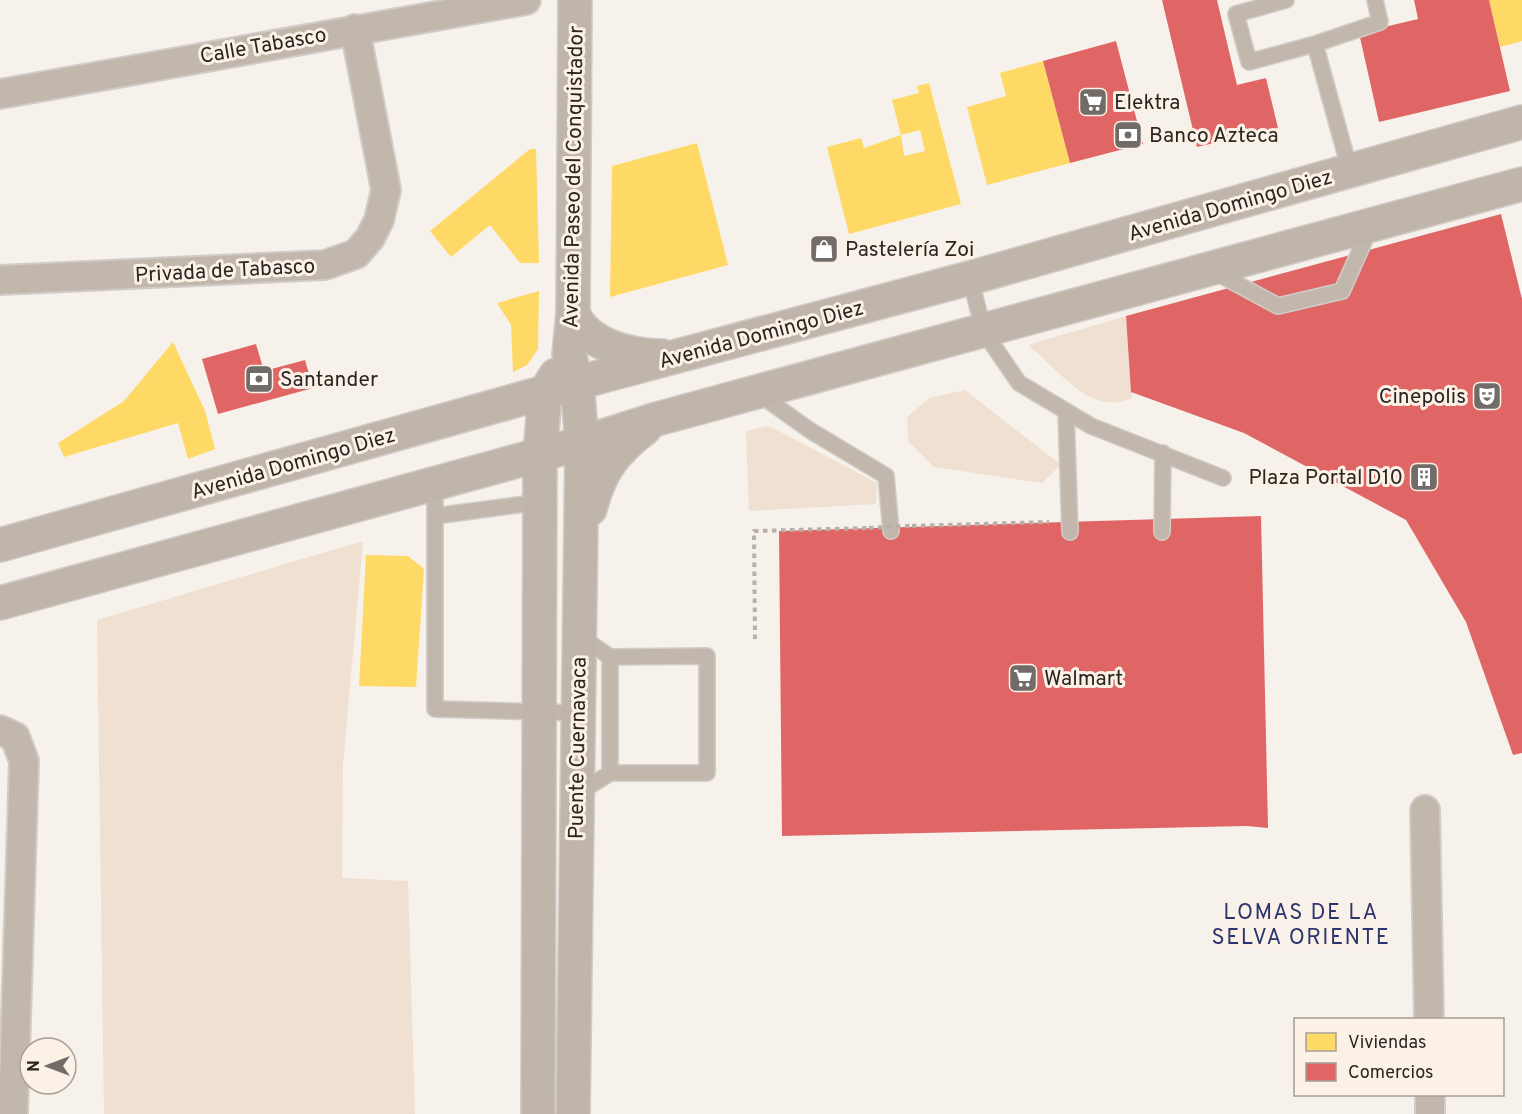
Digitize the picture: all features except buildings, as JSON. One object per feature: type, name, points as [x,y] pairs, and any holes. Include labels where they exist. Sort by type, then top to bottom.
[{"type":"main road","name":"Avenida Paseo del Conquistador","points":[[573,368],[575,0]]},
{"type":"main road","name":"Avenida Domingo Diez","points":[[0,545],[545,393],[573,368],[690,353],[970,278],[1522,122]]},
{"type":"main road","points":[[0,603],[582,443],[657,419],[1522,184]]},
{"type":"main road","points":[[573,313],[578,325],[592,336],[627,352],[669,356],[690,353]]},
{"type":"main road","points":[[495,406],[512,394],[540,365],[573,313]]},
{"type":"main road","name":"Puente Cuernavaca","points":[[573,368],[582,443],[573,1114]]},
{"type":"main road","name":"Puente Cuernavaca","points":[[538,1114],[540,454],[545,393]]},
{"type":"main road","points":[[579,552],[601,474],[621,447],[657,419]]},
{"type":"main road","points":[[539,891],[552,904],[564,906],[570,903],[575,892]]},
{"type":"street","name":"Calle Tabasco","points":[[0,94],[355,28],[526,0]]},
{"type":"street","name":"Privada de Tabasco","points":[[0,280],[325,266],[356,254],[370,238],[380,220],[386,190],[355,28]]},
{"type":"street","points":[[0,730],[15,737],[24,761],[13,1114]]},
{"type":"street","points":[[1425,810],[1429,1018]]},
{"type":"street","points":[[1430,1096],[1430,1114]]},
{"type":"lane","points":[[1286,0],[1236,15],[1249,62],[1315,44],[1380,22],[1375,0]]},
{"type":"lane","points":[[1315,44],[1350,171]]},
{"type":"lane","points":[[1211,269],[1278,306],[1342,291],[1371,225]]},
{"type":"lane","points":[[970,278],[984,332],[1019,383],[1091,426],[1223,478]]},
{"type":"lane","points":[[757,393],[811,431],[886,476],[891,531]]},
{"type":"lane","points":[[1066,412],[1070,532]]},
{"type":"lane","points":[[1162,453],[1162,532]]},
{"type":"lane","points":[[435,483],[435,709],[577,712]]},
{"type":"lane","points":[[435,516],[540,502]]},
{"type":"lane","points":[[576,795],[610,773],[707,773],[707,656],[610,657],[578,634]]},
{"type":"lane","points":[[610,657],[610,773]]},
{"type":"path","points":[[755,639],[754,531],[1052,522]]},
{"type":"shaded area","points":[[1126,316],[1132,398],[1117,402],[1102,401],[1088,396],[1062,377],[1028,345]]},
{"type":"shaded area","points":[[965,390],[1061,465],[1042,483],[934,467],[908,441],[907,417],[929,398]]},
{"type":"shaded area","points":[[769,426],[877,483],[876,504],[749,511],[746,431]]},
{"type":"shaded area","points":[[363,541],[343,765],[342,878],[408,881],[415,1114],[104,1114],[97,620]]},
{"type":"place","name":"Elektra","points":[[1093,102]]},
{"type":"place","name":"Banco Azteca","points":[[1128,135]]},
{"type":"place","name":"Pastelería Zoi","points":[[824,249]]},
{"type":"place","name":"Santander","points":[[259,379]]},
{"type":"place","name":"Cinepolis","points":[[1487,396]]},
{"type":"place","name":"Plaza Portal D10","points":[[1424,477]]},
{"type":"place","name":"Walmart","points":[[1023,678]]},
{"type":"district","name":"LOMAS DE LA SELVA ORIENTE","points":[[1301,924]]}]
